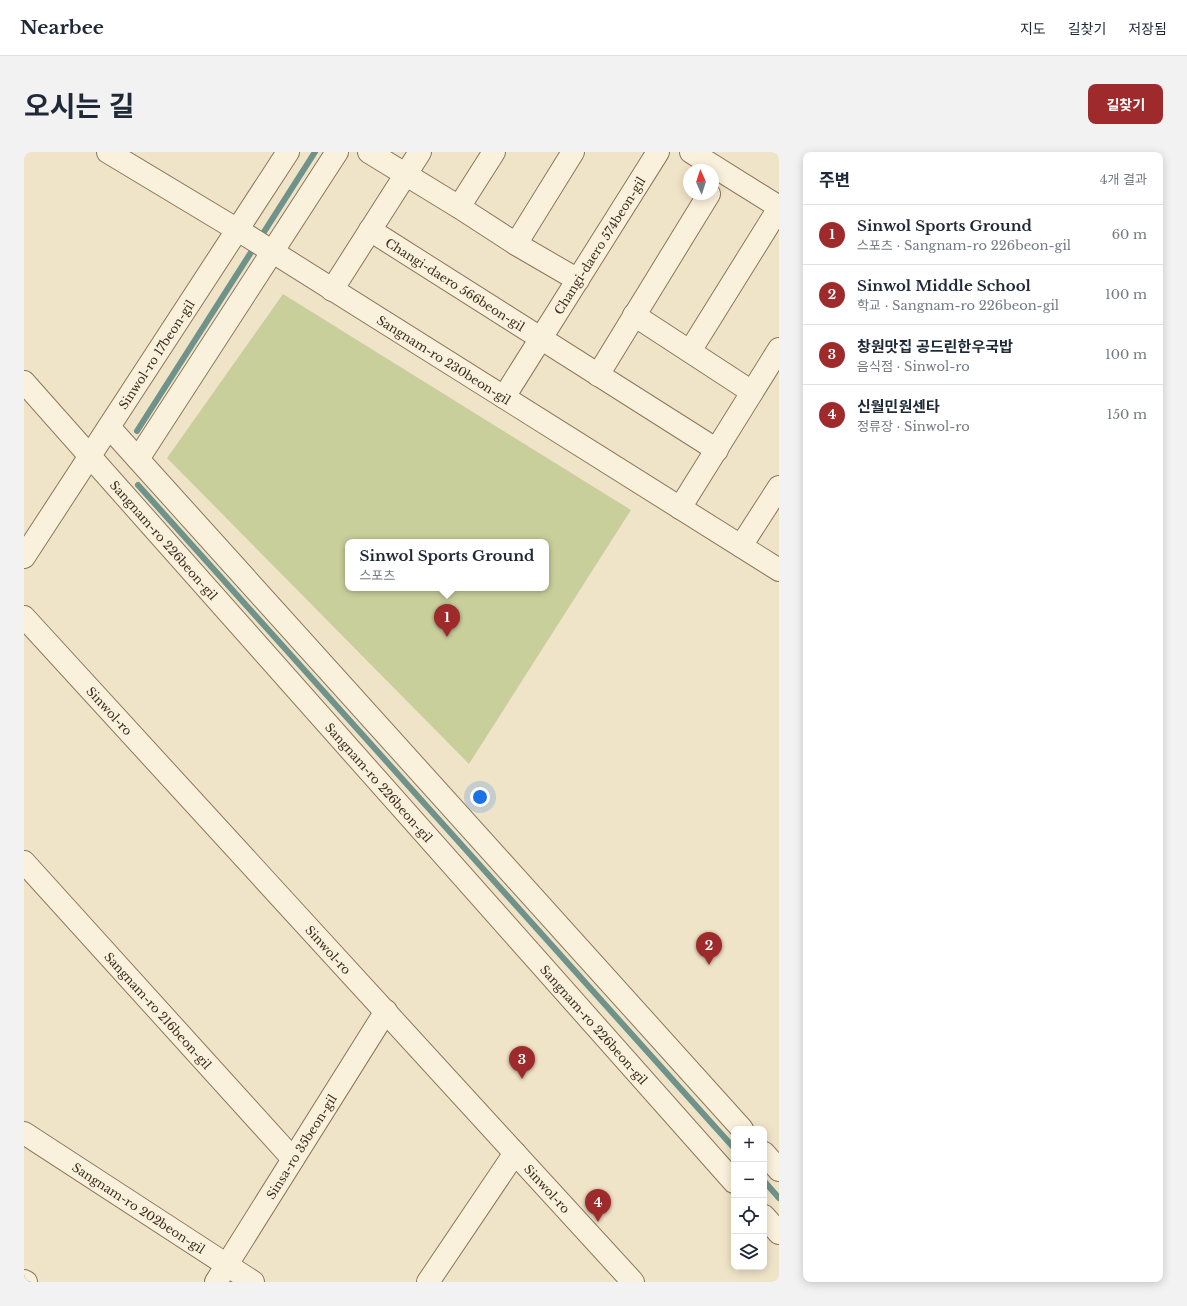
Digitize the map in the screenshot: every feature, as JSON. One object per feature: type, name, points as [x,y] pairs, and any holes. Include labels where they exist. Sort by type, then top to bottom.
[{"type":"street","name":"Sangnam-ro 230beon-gil","points":[[108,152],[242,233],[779,570]]},
{"type":"street","name":"Sinwol-ro 17beon-gil","points":[[24,558],[109,427],[242,233],[288,152]]},
{"type":"street","points":[[138,459],[270,251],[337,152]]},
{"type":"street","points":[[369,152],[516,244],[578,280]]},
{"type":"street","points":[[332,290],[420,152]]},
{"type":"street","points":[[459,207],[494,152]]},
{"type":"street","points":[[516,244],[573,152]]},
{"type":"street","name":"Changi-daero 574beon-gil","points":[[504,398],[658,152]]},
{"type":"street","points":[[691,152],[703,164]]},
{"type":"street","points":[[690,351],[779,208],[719,179]]},
{"type":"street","points":[[598,375],[705,200]]},
{"type":"street","name":"Changi-daero 566beon-gil","points":[[370,230],[541,338]]},
{"type":"street","points":[[634,315],[752,392]]},
{"type":"street","points":[[541,338],[717,450]]},
{"type":"street","points":[[680,508],[779,349]]},
{"type":"street","name":"Sangnam-ro 226beon-gil","points":[[24,382],[731,1179]]},
{"type":"street","points":[[109,427],[739,1126]]},
{"type":"street","points":[[741,546],[779,487]]},
{"type":"street","name":"Sinwol-ro","points":[[24,617],[633,1282]]},
{"type":"street","name":"Sangnam-ro 216beon-gil","points":[[24,862],[293,1159]]},
{"type":"street","name":"Sinsa-ro 35beon-gil","points":[[222,1273],[386,1011]]},
{"type":"street","name":"Sangnam-ro 202beon-gil","points":[[24,1133],[222,1273],[253,1282]]},
{"type":"street","points":[[428,1282],[515,1153]]},
{"type":"street","points":[[767,1156],[779,1170]]},
{"type":"street","points":[[767,1219],[779,1233]]},
{"type":"green space","points":[[283,294],[631,510],[469,764],[167,458]]},
{"type":"waterway","points":[[137,431],[315,152]]},
{"type":"waterway","points":[[138,485],[731,1145]]},
{"type":"waterway","points":[[767,1184],[779,1198]]},
{"type":"place","name":"Sinwol Sports Ground","points":[[447,637]]},
{"type":"place","name":"Sinwol Middle School","points":[[709,965]]},
{"type":"place","name":"창원맛집 공드린한우국밥","points":[[522,1079]]},
{"type":"place","name":"신월민원센타","points":[[598,1222]]}]
